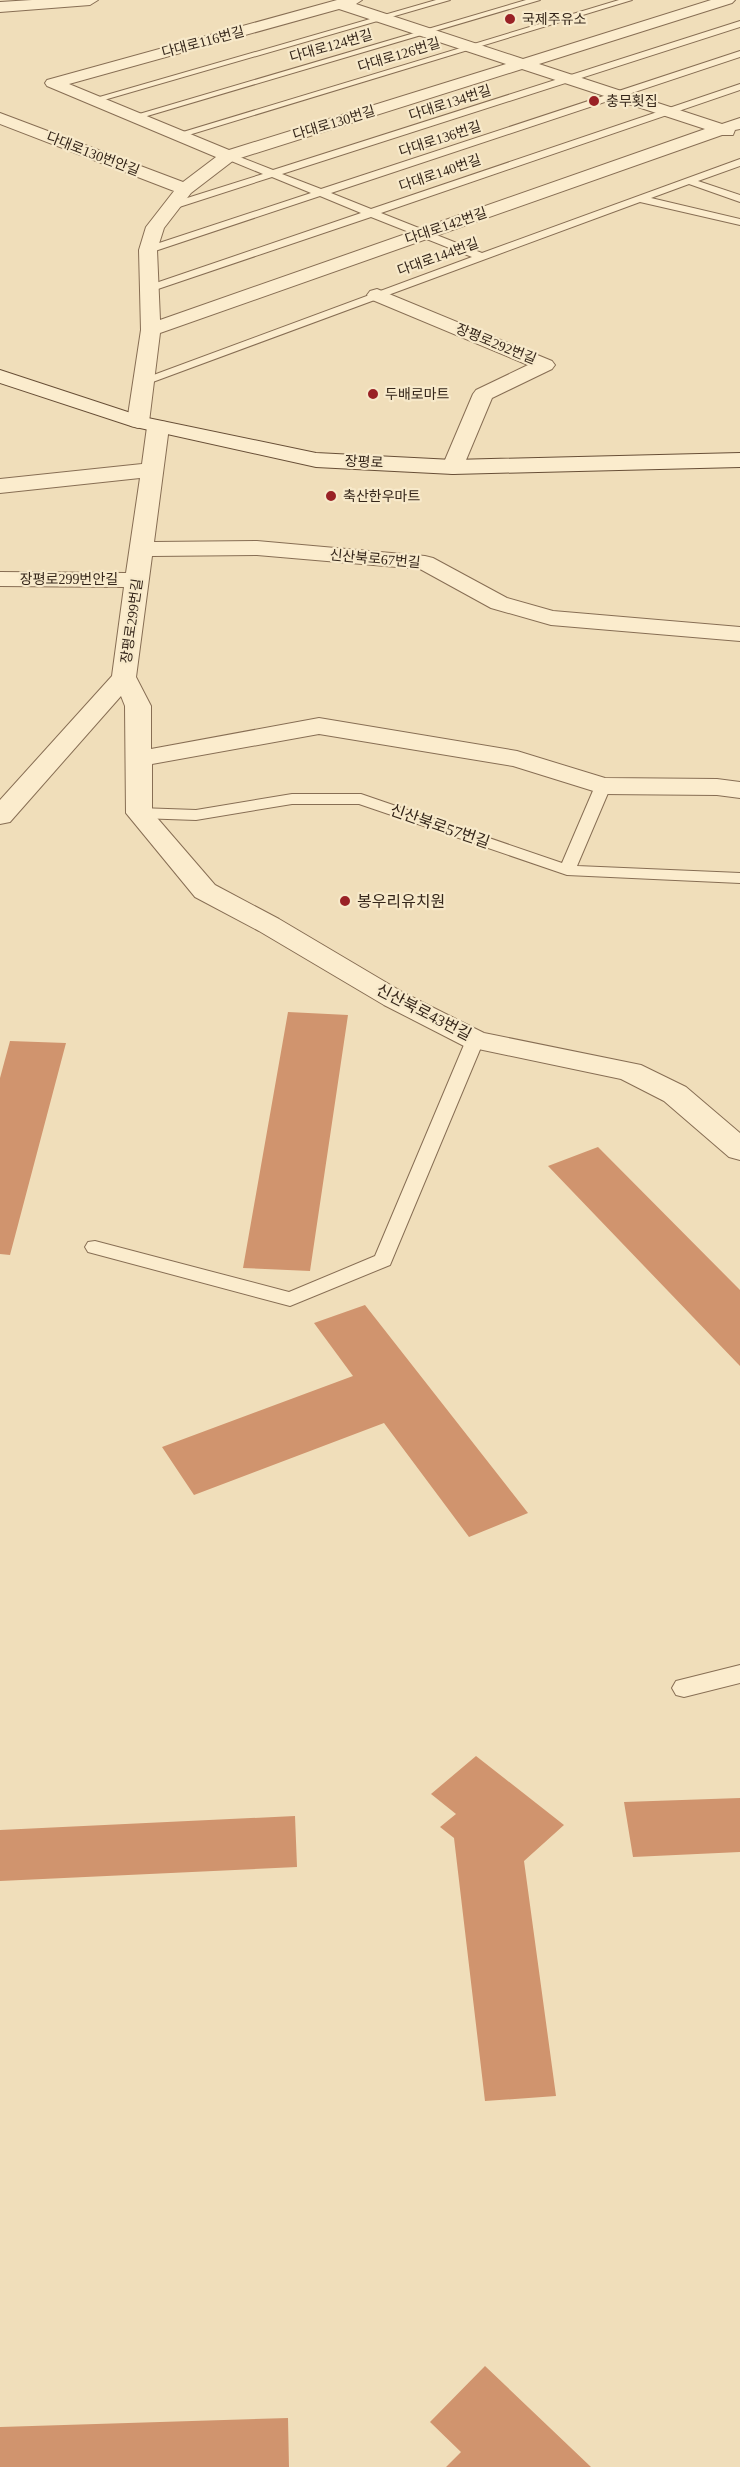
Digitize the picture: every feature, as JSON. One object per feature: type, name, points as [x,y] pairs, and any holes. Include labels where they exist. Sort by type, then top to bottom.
[{"type":"street","points":[[0,7],[90,0]]},
{"type":"street","name":"다대로130번길","points":[[148,424],[146,380],[151,330],[151,288],[148,250],[155,227],[169,207],[185,189],[228,156],[727,0]]},
{"type":"street","points":[[347,2],[383,18],[740,136]]},
{"type":"street","name":"다대로116번길","points":[[94,100],[53,83],[347,2]]},
{"type":"street","points":[[94,100],[228,156]]},
{"type":"street","name":"다대로130번안길","points":[[0,118],[185,189]]},
{"type":"street","name":"다대로142번길","points":[[151,330],[740,123]]},
{"type":"street","name":"장평로292번길","points":[[377,295],[545,365],[483,394],[453,466]]},
{"type":"street","name":"장평로","points":[[0,376],[148,424],[316,460],[453,466],[740,460]]},
{"type":"street","name":"장평로299번길","points":[[139,813],[138,706],[124,676],[152,470],[148,424]]},
{"type":"street","points":[[0,486],[152,470]]},
{"type":"street","name":"신산북로67번길","points":[[141,549],[257,549],[425,563],[499,603],[551,618],[740,634]]},
{"type":"street","name":"장평로299번안길","points":[[0,579],[137,580]]},
{"type":"street","points":[[0,816],[124,676]]},
{"type":"street","points":[[138,759],[319,726],[517,759],[603,786],[717,787],[740,790]]},
{"type":"street","name":"신산북로43번길","points":[[139,813],[205,891],[269,925],[394,999],[475,1040],[630,1072],[675,1094],[740,1150]]},
{"type":"lane","points":[[94,100],[446,0]]},
{"type":"lane","name":"다대로124번길","points":[[134,117],[536,0]]},
{"type":"lane","name":"다대로126번길","points":[[177,135],[628,0]]},
{"type":"lane","name":"다대로134번길","points":[[169,207],[740,24]]},
{"type":"lane","name":"다대로136번길","points":[[148,250],[740,54]]},
{"type":"lane","name":"다대로140번길","points":[[151,288],[740,87]]},
{"type":"lane","points":[[228,156],[482,257]]},
{"type":"lane","name":"다대로144번길","points":[[146,380],[738,164]]},
{"type":"lane","points":[[689,181],[740,199]]},
{"type":"lane","points":[[640,199],[740,222]]},
{"type":"lane","points":[[567,870],[603,786]]},
{"type":"lane","name":"신산북로57번길","points":[[139,813],[196,816],[292,799],[361,799],[567,870],[740,878]]},
{"type":"lane","points":[[95,1246],[290,1299],[383,1260],[475,1040]]},
{"type":"lane","points":[[684,1688],[740,1674]]},
{"type":"building","points":[[288,1012],[348,1015],[310,1271],[243,1268]]},
{"type":"building","points":[[10,1041],[66,1043],[10,1255],[0,1254],[0,1078]]},
{"type":"building","points":[[598,1147],[740,1290],[740,1366],[548,1166]]},
{"type":"building","points":[[365,1305],[528,1513],[469,1537],[384,1423],[194,1495],[162,1447],[353,1376],[314,1323]]},
{"type":"building","points":[[476,1756],[564,1825],[524,1861],[556,2096],[485,2101],[454,1838],[440,1827],[456,1814],[431,1794]]},
{"type":"building","points":[[740,1798],[740,1852],[633,1857],[624,1802]]},
{"type":"building","points":[[295,1816],[297,1867],[0,1881],[0,1830]]},
{"type":"building","points":[[485,2366],[591,2467],[446,2467],[461,2452],[430,2422]]},
{"type":"building","points":[[288,2418],[289,2467],[0,2467],[0,2427]]},
{"type":"place","name":"국제주유소","points":[[510,19]]},
{"type":"place","name":"충무횟집","points":[[594,101]]},
{"type":"place","name":"두배로마트","points":[[373,394]]},
{"type":"place","name":"축산한우마트","points":[[331,496]]},
{"type":"place","name":"봉우리유치원","points":[[345,901]]}]
